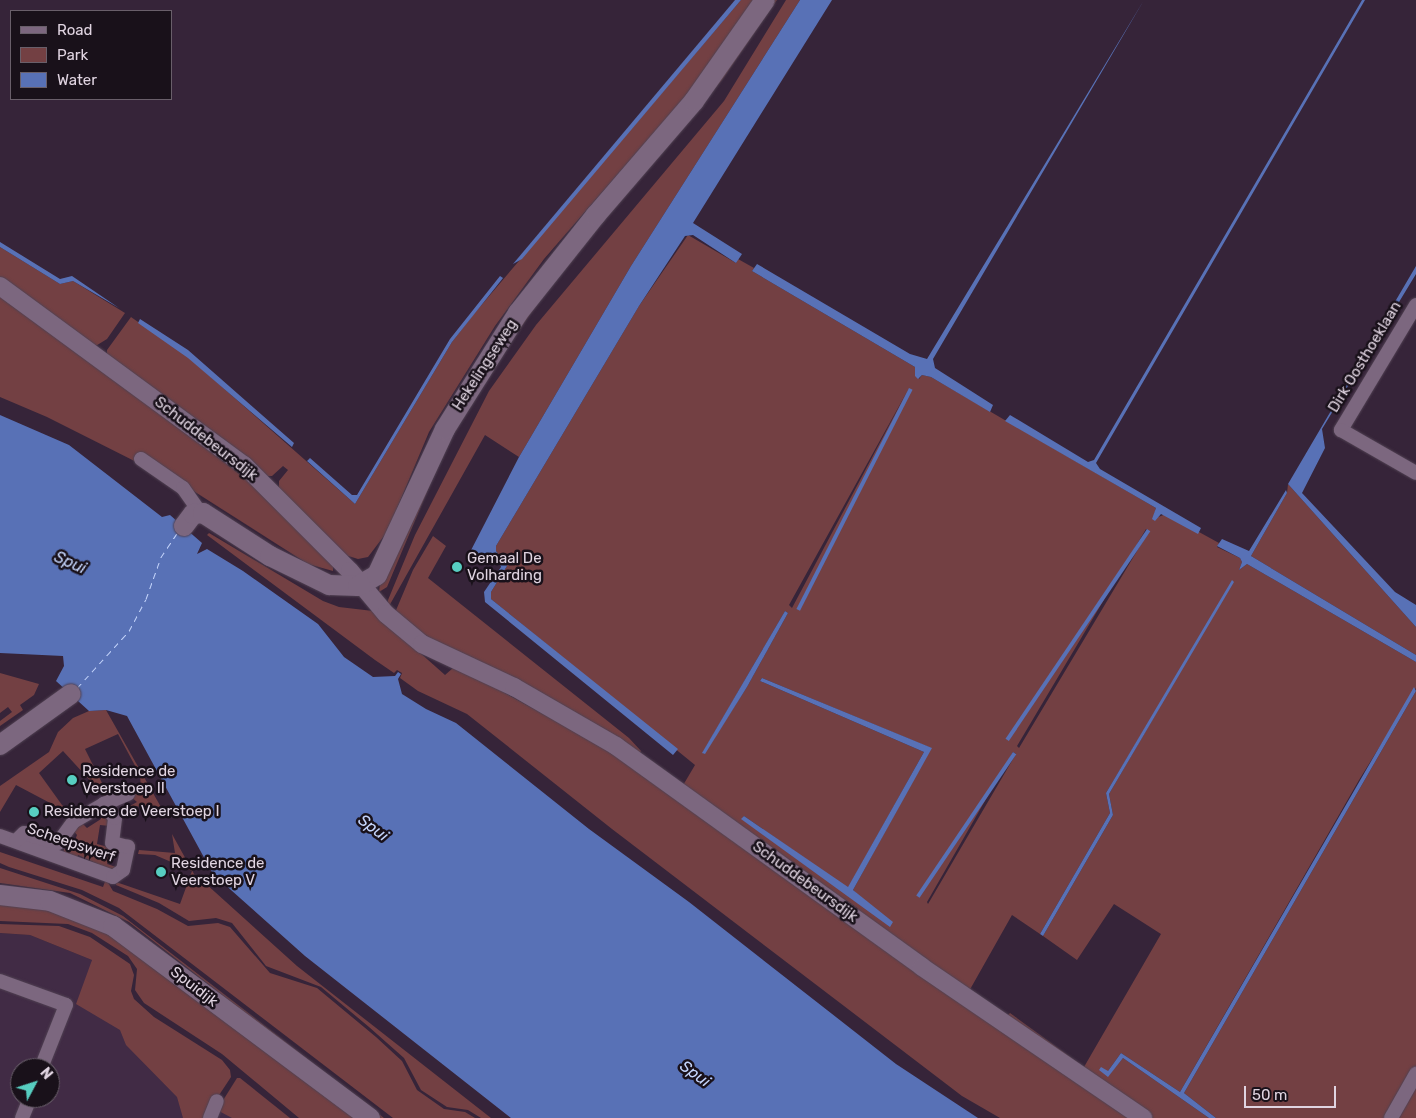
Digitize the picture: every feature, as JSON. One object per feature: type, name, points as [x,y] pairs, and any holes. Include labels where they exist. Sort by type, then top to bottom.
[{"type":"main road","name":"Hekelingseweg","points":[[363,585],[377,575],[384,565],[444,429],[518,313],[590,222],[694,100],[765,0]]},
{"type":"main road","points":[[184,526],[200,512],[307,577],[339,586],[363,585]]},
{"type":"main road","points":[[0,745],[71,694]]},
{"type":"main road","name":"Spuidijk","points":[[0,895],[50,900],[113,926],[370,1118]]},
{"type":"street","name":"Schuddebeursdijk","points":[[0,286],[244,465],[363,585],[386,614],[404,630],[439,652],[556,710],[616,746],[922,967],[1143,1118]]},
{"type":"street","name":"Dirk Oosthoeklaan","points":[[1416,305],[1341,430],[1416,473]]},
{"type":"street","points":[[141,459],[183,488],[200,512]]},
{"type":"street","name":"Scheepswerf","points":[[16,841],[24,833],[58,843],[74,821],[104,804],[128,794]]},
{"type":"street","name":"Scheepswerf","points":[[0,836],[113,877],[123,870],[128,847],[112,843],[115,818],[104,804]]},
{"type":"street","points":[[0,981],[66,1005],[45,1058]]},
{"type":"street","points":[[1391,1118],[1416,1074]]},
{"type":"street","points":[[210,1118],[217,1101]]},
{"type":"shaded area","points":[[0,933],[30,935],[92,960],[84,1000],[247,1118],[0,1118]]},
{"type":"green space","points":[[741,0],[758,0],[710,68],[544,259],[495,326],[429,432],[387,532],[368,557],[358,559],[345,555],[279,490],[279,481],[288,470],[283,466],[272,476],[265,476],[107,355],[107,350],[131,317],[188,357],[355,504],[452,342]]},
{"type":"green space","points":[[774,0],[777,0],[722,80],[555,279],[498,360],[448,442],[387,587],[379,592],[380,583],[399,549],[446,439],[506,344],[553,278],[703,100]]},
{"type":"green space","points":[[786,0],[800,0],[631,266],[519,457],[485,435],[388,608],[388,600],[415,535],[489,391],[536,325],[724,101]]},
{"type":"green space","points":[[688,235],[736,263],[738,259],[754,268],[752,271],[915,367],[919,379],[922,375],[931,377],[1156,508],[1153,519],[1166,514],[1219,543],[1217,547],[1240,558],[1242,562],[1239,570],[1247,564],[1416,662],[1416,688],[1359,780],[1180,1092],[1121,1053],[1108,1071],[1108,1076],[1123,1058],[1209,1118],[1151,1118],[1006,1017],[1010,1013],[1084,1067],[1161,934],[1114,904],[1077,960],[1043,936],[1113,815],[1109,794],[1234,580],[1106,793],[1110,813],[1040,934],[1012,915],[968,993],[682,787],[695,765],[491,599],[491,592],[507,566],[496,551],[496,546],[639,306]],"holes":[[[909,388],[792,608],[789,605]],[[1146,529],[1149,531],[1019,748],[1017,746]],[[785,611],[788,613],[747,687],[704,754],[703,752]],[[762,678],[931,748],[853,890],[890,926],[742,819],[744,816],[848,888],[924,752],[760,681]],[[1013,752],[1016,754],[928,904],[927,902]]]},
{"type":"green space","points":[[0,247],[60,284],[73,281],[125,313],[107,339],[94,347],[0,279]]},
{"type":"green space","points":[[0,295],[230,464],[333,562],[333,571],[308,564],[192,490],[47,417],[0,397]]},
{"type":"green space","points":[[1288,484],[1416,627],[1416,655],[1251,556],[1287,493]]},
{"type":"green space","points":[[209,533],[323,601],[339,607],[373,611],[445,675],[453,668],[483,681],[603,747],[1128,1118],[1000,1118],[962,1096],[612,829],[467,714],[418,691],[400,678],[402,673],[397,670],[394,673],[375,660],[207,535]]},
{"type":"green space","points":[[433,536],[446,546],[428,578],[629,738],[641,751],[639,754],[424,636],[394,615],[413,570]]},
{"type":"green space","points":[[0,673],[39,684],[34,695],[20,705],[23,710],[0,726],[0,721],[12,712],[8,707],[0,713]]},
{"type":"green space","points":[[1416,691],[1416,1066],[1387,1118],[1216,1118],[1184,1093]]},
{"type":"green space","points":[[106,710],[166,816],[156,815],[156,810],[136,806],[120,814],[113,807],[121,811],[137,802],[131,797],[141,790],[140,775],[118,734],[85,749],[108,795],[107,799],[63,751],[39,773],[62,805],[74,814],[70,819],[52,804],[16,785],[0,812],[0,786],[49,752],[58,732],[73,718],[89,711]]},
{"type":"green space","points":[[100,811],[109,815],[110,826],[100,825],[97,844],[119,850],[121,854],[112,852],[107,864],[116,867],[113,871],[78,855],[77,858],[63,854],[64,849],[71,851],[77,835],[73,830],[81,822],[87,828],[101,819]]},
{"type":"green space","points":[[172,834],[199,883],[205,883],[297,966],[491,1118],[481,1118],[468,1110],[447,1107],[421,1090],[404,1058],[369,1027],[321,987],[266,966],[232,923],[216,918],[189,921],[159,903],[116,885],[116,882],[180,904],[192,871],[155,855],[138,854],[139,850],[175,853]]},
{"type":"green space","points":[[0,852],[103,887],[106,879],[113,891],[157,909],[188,926],[218,923],[230,927],[270,973],[317,988],[376,1037],[402,1061],[417,1090],[444,1109],[465,1112],[475,1118],[393,1118],[119,908],[82,890],[0,863]]},
{"type":"green space","points":[[0,868],[80,894],[123,916],[384,1118],[379,1118],[129,922],[70,893],[0,883]]},
{"type":"green space","points":[[0,901],[31,902],[108,929],[358,1118],[299,1118],[222,1054],[144,1003],[135,990],[137,969],[128,956],[92,933],[68,924],[0,921]]},
{"type":"green space","points":[[0,924],[59,926],[90,937],[130,964],[134,975],[131,991],[134,999],[154,1017],[222,1060],[230,1070],[231,1077],[204,1118],[183,1118],[177,1097],[126,1045],[120,1030],[76,1004],[92,960],[30,935],[0,933]]},
{"type":"green space","points":[[237,1078],[240,1078],[290,1118],[232,1118],[217,1110]]},
{"type":"green space","points":[[1416,1081],[1416,1118],[1395,1118]]},
{"type":"water","points":[[735,0],[741,0],[522,259],[513,264]]},
{"type":"water","points":[[800,0],[832,0],[693,223],[742,254],[736,263],[693,235],[685,236],[639,306],[496,546],[496,551],[507,566],[491,592],[491,599],[678,749],[673,755],[485,602],[484,592],[501,567],[498,558],[490,555],[486,564],[478,564],[467,558],[519,457],[631,266]]},
{"type":"water","points":[[1144,0],[933,359],[935,368],[993,405],[990,412],[931,377],[922,375],[918,379],[915,376],[915,367],[752,271],[757,264],[910,354],[927,359]]},
{"type":"water","points":[[1362,0],[1365,0],[1096,463],[1100,469],[1201,528],[1198,534],[1161,514],[1155,521],[1152,519],[1156,508],[1005,421],[1010,415],[1088,462],[1094,460]]},
{"type":"water","points":[[0,242],[60,279],[72,276],[119,308],[73,281],[60,284],[0,247]]},
{"type":"water","points":[[1416,266],[1416,274],[1322,429],[1325,448],[1302,493],[1395,592],[1416,605],[1416,627],[1288,484]]},
{"type":"water","points":[[500,276],[503,278],[452,342],[355,504],[307,461],[310,458],[352,495],[357,495],[450,339]]},
{"type":"water","points":[[140,319],[188,350],[294,443],[292,447],[188,358],[138,323]]},
{"type":"water","points":[[909,388],[913,390],[800,611],[796,609]]},
{"type":"water","name":"Spui","points":[[0,415],[69,445],[162,517],[170,515],[202,543],[197,554],[207,549],[243,571],[318,624],[344,657],[373,677],[395,676],[398,672],[401,674],[398,679],[402,694],[426,709],[456,723],[589,829],[689,902],[896,1064],[978,1118],[511,1118],[305,956],[213,874],[127,716],[106,710],[89,711],[56,681],[64,666],[63,656],[0,653]]},
{"type":"water","points":[[1286,490],[1287,493],[1251,556],[1416,655],[1416,662],[1247,564],[1239,570],[1242,562],[1240,558],[1217,546],[1222,539],[1249,551]]},
{"type":"water","points":[[1147,529],[1150,531],[1009,741],[1006,739]]},
{"type":"water","points":[[1232,580],[1234,582],[1109,794],[1113,815],[1043,936],[1040,934],[1110,813],[1106,793]]},
{"type":"water","points":[[785,611],[788,613],[747,687],[705,754],[702,753]]},
{"type":"water","points":[[762,678],[932,748],[853,890],[893,922],[890,927],[741,819],[744,816],[848,887],[924,752],[760,681]]},
{"type":"water","points":[[1414,687],[1416,691],[1184,1093],[1216,1118],[1209,1118],[1123,1058],[1108,1077],[1099,1070],[1101,1067],[1108,1071],[1121,1053],[1180,1092]]},
{"type":"water","points":[[1013,752],[1016,754],[920,898],[916,895]]},
{"type":"ferry route","points":[[77,688],[129,631],[146,599],[161,557],[178,532]]},
{"type":"place","name":"Gemaal De Volharding","points":[[457,567]]},
{"type":"place","name":"Residence de Veerstoep II","points":[[72,780]]},
{"type":"place","name":"Residence de Veerstoep I","points":[[34,812]]},
{"type":"place","name":"Residence de Veerstoep V","points":[[161,872]]}]
